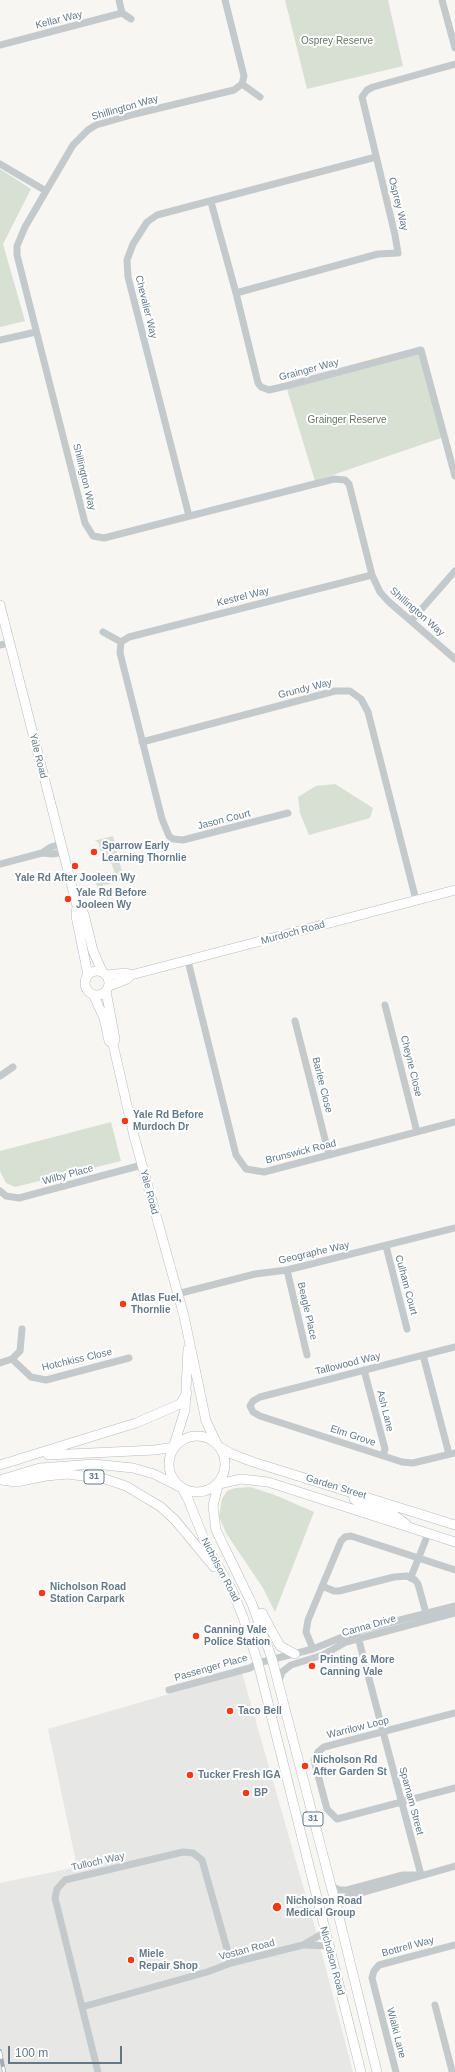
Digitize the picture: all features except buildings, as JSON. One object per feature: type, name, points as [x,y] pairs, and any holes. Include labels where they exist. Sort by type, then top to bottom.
[{"type":"main road","name":"Yale Road","points":[[0,606],[6,637],[77,906],[76,916],[88,975]]},
{"type":"main road","name":"Murdoch Road","points":[[107,989],[127,979],[131,975],[455,890]]},
{"type":"main road","name":"Yale Road","points":[[77,906],[84,914],[93,951],[104,973]]},
{"type":"main road","points":[[94,971],[104,973],[107,989],[100,995],[93,994],[86,986],[88,975],[94,971]]},
{"type":"main road","name":"Murdoch Road","points":[[104,973],[126,973],[131,975]]},
{"type":"main road","name":"Yale Road","points":[[107,989],[115,1039],[113,1044],[142,1165],[177,1294],[206,1421],[217,1445]]},
{"type":"main road","name":"Yale Road","points":[[93,994],[104,1018],[109,1041],[113,1044]]},
{"type":"main road","name":"Yale Road","points":[[174,1446],[183,1420],[187,1393],[188,1338]]},
{"type":"main road","points":[[0,1465],[136,1423],[180,1404],[187,1393]]},
{"type":"main road","points":[[19,1459],[59,1453],[155,1450],[174,1446],[184,1439],[200,1436],[209,1438],[217,1445]]},
{"type":"main road","name":"31","points":[[0,1480],[40,1468],[94,1464],[133,1468],[154,1474],[181,1488],[200,1493],[209,1490],[218,1484],[223,1474],[224,1465],[217,1445]]},
{"type":"main road","name":"Garden Street","points":[[217,1445],[244,1459],[455,1525]]},
{"type":"main road","name":"31","points":[[174,1446],[169,1461],[169,1469],[171,1476],[181,1488]]},
{"type":"main road","name":"31","points":[[0,1480],[16,1482],[46,1476],[68,1474],[105,1479],[126,1486],[161,1507],[175,1520],[229,1584]]},
{"type":"main road","name":"Garden Street","points":[[218,1484],[241,1479],[268,1482],[455,1542]]},
{"type":"main road","name":"Nicholson Road","points":[[218,1484],[213,1506],[216,1530],[262,1628],[272,1659],[336,1905],[377,2072]]},
{"type":"main road","name":"Nicholson Road","points":[[181,1488],[188,1499],[208,1549],[229,1584],[243,1617],[258,1663],[328,1946],[361,2072]]},
{"type":"main road","points":[[353,1493],[354,1499],[359,1503],[394,1515],[412,1529]]},
{"type":"main road","points":[[238,1575],[249,1586],[267,1625],[280,1646],[295,1654]]},
{"type":"street","points":[[119,0],[122,13],[131,19]]},
{"type":"street","points":[[224,0],[244,76],[242,84],[260,97]]},
{"type":"street","points":[[442,0],[455,48]]},
{"type":"street","name":"Kellar Way","points":[[0,45],[122,13]]},
{"type":"street","name":"Osprey Way","points":[[236,292],[378,254],[398,253],[396,235],[361,101],[363,93],[373,87],[455,64]]},
{"type":"street","name":"Shillington Way","points":[[242,84],[234,90],[134,114],[96,125],[88,130],[73,145],[25,227],[17,246],[17,255],[36,332],[88,531],[93,536],[104,538],[334,479],[345,480],[349,484],[372,575],[380,592],[388,601],[455,659]]},
{"type":"street","name":"Chevalier Way","points":[[188,516],[128,277],[127,266],[133,244],[147,222],[157,215],[211,202],[376,157]]},
{"type":"street","points":[[0,164],[46,191]]},
{"type":"street","name":"Grainger Way","points":[[211,202],[236,292],[258,383],[265,389],[269,390],[421,350],[453,461],[455,476]]},
{"type":"street","points":[[0,340],[36,332]]},
{"type":"street","points":[[411,621],[455,571]]},
{"type":"street","name":"Kestrel Way","points":[[121,642],[129,637],[372,575]]},
{"type":"street","points":[[103,632],[121,642],[120,653],[142,742]]},
{"type":"street","points":[[0,645],[6,637]]},
{"type":"street","name":"Grundy Way","points":[[142,742],[335,690],[350,691],[361,698],[368,712],[416,900]]},
{"type":"street","name":"Jason Court","points":[[142,742],[166,832],[173,839],[183,840],[288,813]]},
{"type":"street","points":[[0,864],[42,853],[53,854],[62,848]]},
{"type":"street","name":"Brunswick Road","points":[[188,961],[236,1155],[246,1169],[264,1172],[455,1122]]},
{"type":"street","name":"Cheyne Close","points":[[385,1005],[417,1132]]},
{"type":"street","name":"Barlee Close","points":[[295,1020],[329,1155]]},
{"type":"street","points":[[0,1076],[13,1067]]},
{"type":"street","name":"Wilby Place","points":[[0,1191],[6,1196],[19,1198],[142,1165]]},
{"type":"street","name":"Geographe Way","points":[[177,1294],[255,1274],[287,1270],[455,1228]]},
{"type":"street","name":"Culham Court","points":[[386,1246],[407,1328]]},
{"type":"street","name":"Beagle Place","points":[[287,1270],[307,1355]]},
{"type":"street","points":[[0,1363],[12,1358],[20,1351],[22,1329]]},
{"type":"street","name":"Tallowood Way","points":[[250,1406],[253,1401],[260,1397],[455,1347]]},
{"type":"street","points":[[423,1355],[452,1454]]},
{"type":"street","name":"Hotchkiss Close","points":[[12,1358],[32,1377],[46,1380],[129,1358]]},
{"type":"street","name":"Ash Lane","points":[[364,1370],[384,1449],[383,1456]]},
{"type":"street","name":"Elm Grove","points":[[250,1406],[253,1412],[260,1416],[407,1463],[452,1454]]},
{"type":"street","points":[[411,1577],[428,1534]]},
{"type":"street","points":[[313,1648],[306,1632],[308,1620],[345,1537],[351,1536],[455,1570]]},
{"type":"street","points":[[322,1586],[334,1591],[339,1591],[394,1576],[411,1577],[418,1584],[426,1613]]},
{"type":"street","name":"Canna Drive","points":[[272,1659],[295,1654],[357,1631],[455,1606]]},
{"type":"street","name":"Canna Drive","points":[[278,1684],[282,1672],[291,1665],[323,1654],[358,1637],[455,1613]]},
{"type":"street","name":"Sparnam Street","points":[[358,1637],[421,1875]]},
{"type":"street","name":"Passenger Place","points":[[169,1690],[250,1668],[258,1663],[272,1659]]},
{"type":"street","name":"Warrilow Loop","points":[[455,1713],[324,1747],[318,1752],[314,1760],[327,1809],[337,1819],[455,1788]]},
{"type":"street","name":"Tulloch Way","points":[[98,2072],[55,1898],[57,1888],[65,1880],[183,1852],[193,1853],[202,1860],[230,1962]]},
{"type":"street","points":[[336,1905],[347,1897],[405,1882],[421,1875],[455,1866]]},
{"type":"street","points":[[331,1886],[339,1890],[347,1890],[403,1875],[421,1875]]},
{"type":"street","name":"Vostan Road","points":[[82,2007],[207,1972],[230,1962],[303,1945],[319,1937],[325,1932]]},
{"type":"street","name":"Vostan Road","points":[[303,1945],[328,1946]]},
{"type":"street","name":"Bottrell Way","points":[[377,2000],[372,1978],[374,1971],[379,1965],[455,1946]]},
{"type":"street","name":"Wialki Lane","points":[[377,2000],[396,2072]]},
{"type":"street","points":[[435,2005],[453,2071]]},
{"type":"shaded area","points":[[242,1673],[316,1931],[353,2072],[0,2072],[0,1883],[77,1867],[48,1729]]},
{"type":"green space","name":"Osprey Reserve","points":[[285,0],[388,0],[403,66],[307,89]]},
{"type":"green space","points":[[0,169],[31,189],[3,244],[25,321],[0,327]]},
{"type":"green space","name":"Grainger Reserve","points":[[421,350],[444,437],[315,481],[286,386]]},
{"type":"green space","points":[[335,784],[373,808],[370,818],[309,835],[300,813],[298,797],[316,786]]},
{"type":"green space","points":[[113,836],[124,880],[97,887],[95,879],[115,873],[110,860],[103,860],[98,842],[94,841]]},
{"type":"green space","points":[[111,1122],[121,1161],[15,1187],[6,1183],[0,1171],[0,1151]]},
{"type":"green space","points":[[250,1487],[275,1495],[314,1512],[275,1612],[263,1588],[226,1533],[219,1516],[222,1499],[227,1491],[235,1488]]},
{"type":"railway","points":[[0,2051],[4,2072]]},
{"type":"place","name":"Sparrow Early Learning Thornlie","points":[[94,852]]},
{"type":"place","name":"Yale Rd After Jooleen Wy","points":[[75,866]]},
{"type":"place","name":"Yale Rd Before Jooleen Wy","points":[[68,899]]},
{"type":"place","name":"Yale Rd Before Murdoch Dr","points":[[125,1121]]},
{"type":"place","name":"Atlas Fuel, Thornlie","points":[[123,1304]]},
{"type":"place","name":"Nicholson Road Station Carpark","points":[[42,1593]]},
{"type":"place","name":"Canning Vale Police Station","points":[[196,1636]]},
{"type":"place","name":"Printing & More Canning Vale","points":[[312,1666]]},
{"type":"place","name":"Taco Bell","points":[[230,1711]]},
{"type":"place","name":"Nicholson Rd After Garden St","points":[[305,1766]]},
{"type":"place","name":"Tucker Fresh IGA","points":[[190,1775]]},
{"type":"place","name":"BP","points":[[246,1793]]},
{"type":"place","name":"Nicholson Road Medical Group","points":[[277,1907]]},
{"type":"place","name":"Miele Repair Shop","points":[[131,1960]]}]
